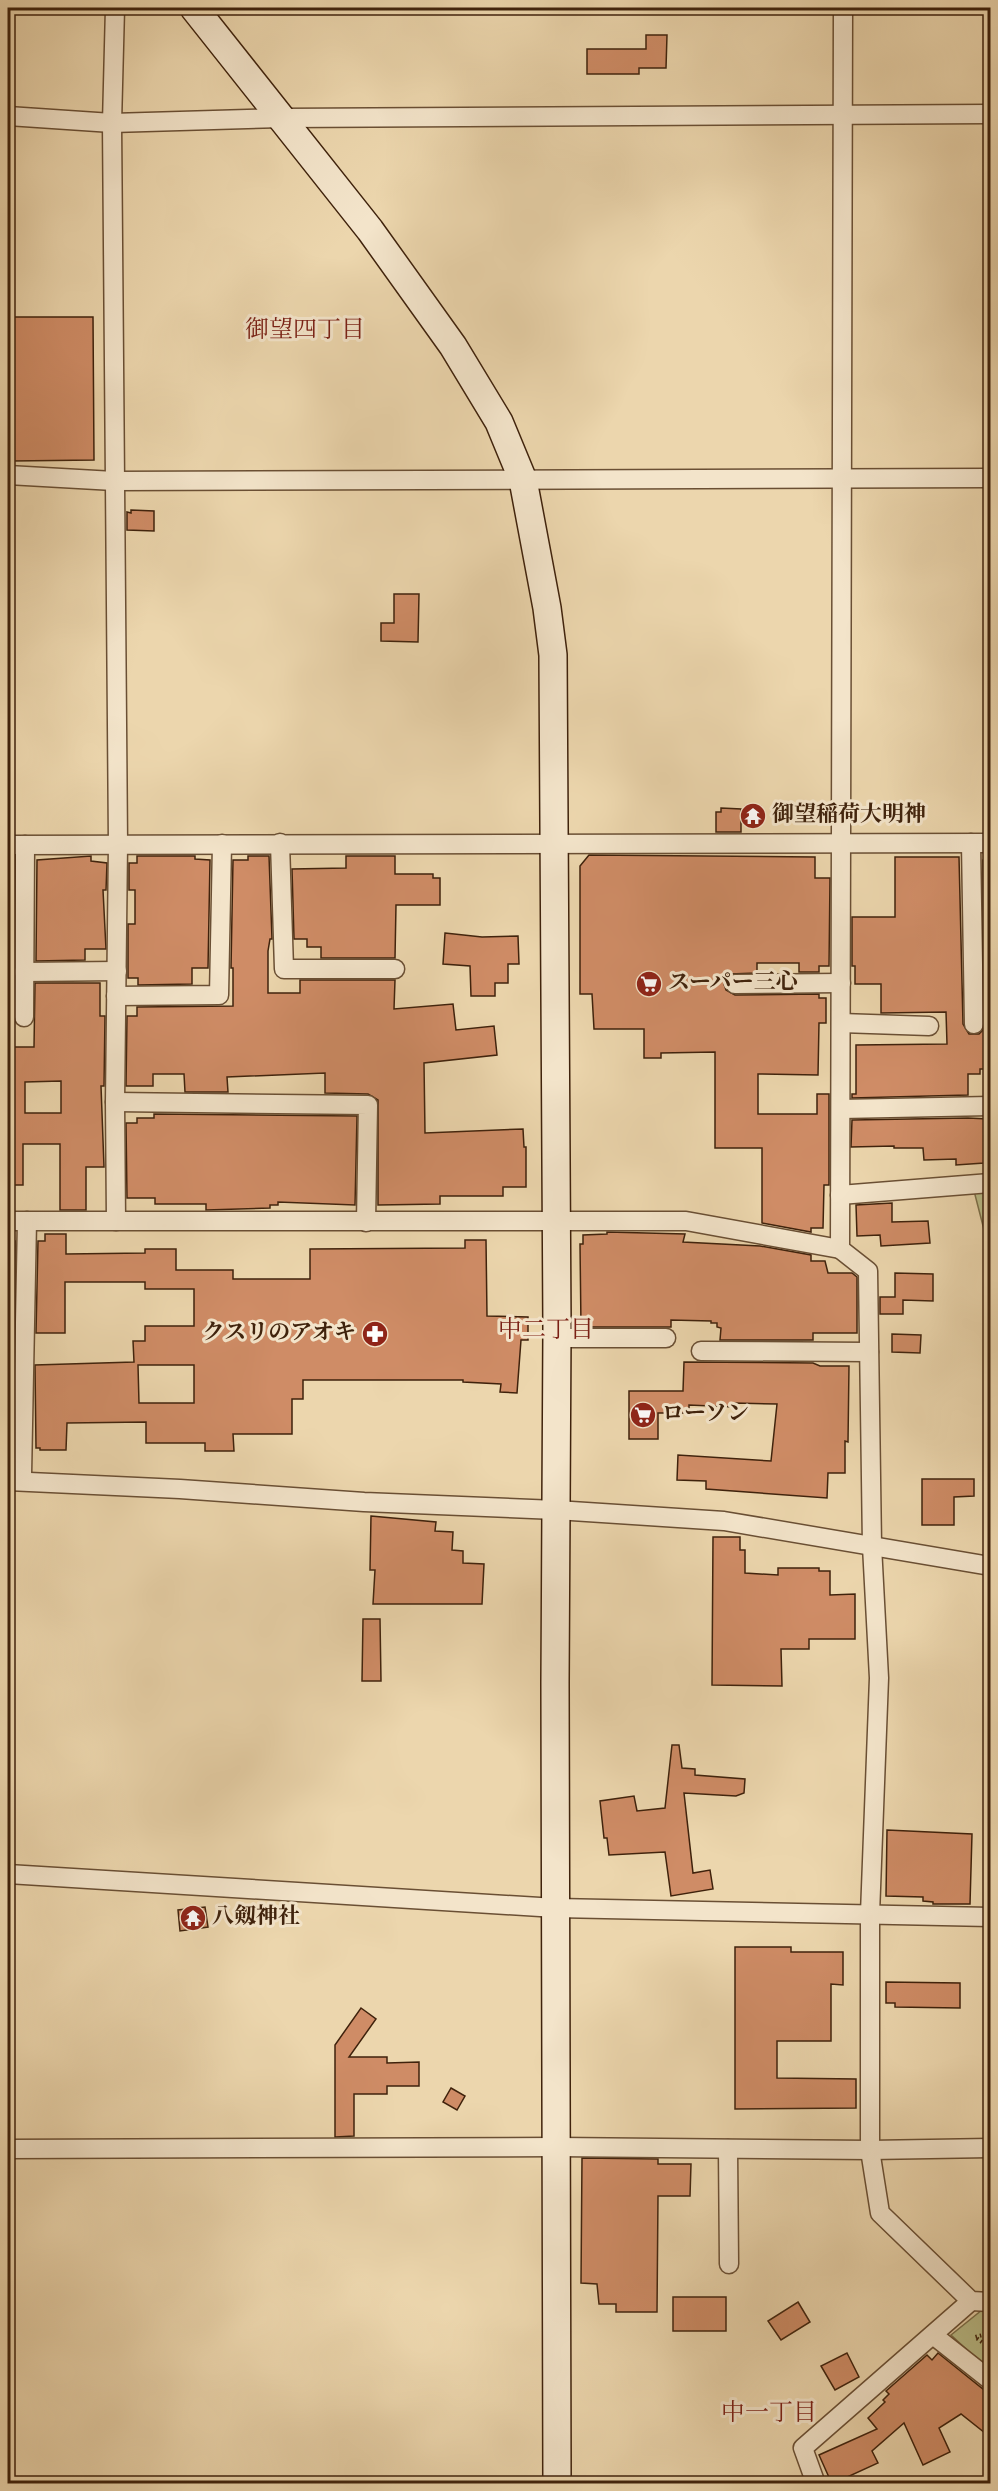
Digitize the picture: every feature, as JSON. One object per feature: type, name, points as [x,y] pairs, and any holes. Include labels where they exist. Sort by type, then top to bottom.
[{"type":"street","points":[[115,8],[112,123],[118,844],[116,1221]]},
{"type":"street","points":[[194,8],[370,230],[453,346],[499,422],[523,480],[547,608],[553,655],[552,842],[557,1338],[557,2484]]},
{"type":"street","points":[[840,1249],[843,8]]},
{"type":"street","points":[[8,116],[112,123],[282,118],[990,114]]},
{"type":"street","points":[[8,475],[114,481],[990,478]]},
{"type":"street","points":[[24,1017],[24,972],[16,845],[552,842],[990,843]]},
{"type":"street","points":[[280,843],[284,969],[395,969]]},
{"type":"street","points":[[971,843],[982,969],[974,1024]]},
{"type":"street","points":[[116,996],[219,995],[222,844]]},
{"type":"street","points":[[24,972],[117,971]]},
{"type":"street","points":[[735,984],[841,983]]},
{"type":"street","points":[[841,1023],[929,1026]]},
{"type":"street","points":[[115,1102],[368,1105],[366,1222]]},
{"type":"street","points":[[841,1109],[990,1106]]},
{"type":"street","points":[[840,1195],[990,1183]]},
{"type":"street","points":[[8,1221],[686,1221],[840,1249],[868,1270],[872,1546],[879,1678],[870,1914],[870,2150],[880,2213],[970,2301],[990,2302]]},
{"type":"street","points":[[27,1221],[15,1478],[364,1502],[556,1510],[724,1521],[990,1566]]},
{"type":"street","points":[[557,1338],[666,1338]]},
{"type":"street","points":[[701,1351],[869,1352]]},
{"type":"street","points":[[8,1874],[556,1908],[990,1917]]},
{"type":"street","points":[[8,2150],[557,2147],[870,2150],[990,2148]]},
{"type":"street","points":[[728,2149],[729,2264]]},
{"type":"street","points":[[816,2484],[803,2448],[970,2301]]},
{"type":"street","points":[[933,2335],[990,2380]]},
{"type":"path","points":[[990,2333],[975,2337],[990,2348]]},
{"type":"green space","points":[[973,1187],[990,1187],[990,1253]]},
{"type":"green space","points":[[982,2310],[990,2310],[990,2371],[951,2335]]},
{"type":"building","points":[[646,35],[667,35],[666,68],[639,68],[639,74],[587,74],[587,49],[646,49]]},
{"type":"building","points":[[11,317],[93,317],[94,460],[12,461]]},
{"type":"building","points":[[131,510],[154,511],[154,531],[127,530],[127,512],[131,513]]},
{"type":"building","points":[[394,594],[419,594],[418,642],[381,641],[381,623],[394,623]]},
{"type":"building","points":[[721,808],[741,809],[741,832],[716,832],[716,812],[721,812]]},
{"type":"building","points":[[989,854],[990,950],[984,950],[983,860]]},
{"type":"building","points":[[589,855],[815,857],[815,878],[830,878],[829,966],[819,966],[819,972],[799,972],[799,963],[757,963],[757,973],[730,974],[724,984],[726,990],[735,995],[819,994],[819,998],[826,998],[826,1023],[819,1023],[818,1075],[758,1074],[758,1114],[817,1114],[817,1094],[829,1094],[829,1185],[824,1185],[823,1228],[811,1228],[811,1232],[762,1223],[762,1148],[715,1148],[715,1052],[661,1053],[661,1058],[644,1058],[644,1029],[594,1029],[592,994],[580,994],[580,866]]},
{"type":"building","points":[[91,856],[91,861],[107,863],[106,890],[103,890],[106,949],[85,949],[85,960],[36,961],[37,860]]},
{"type":"building","points":[[137,856],[195,856],[195,859],[210,860],[208,968],[192,968],[192,984],[138,985],[138,978],[128,978],[128,924],[135,924],[135,890],[129,890],[129,863],[137,863]]},
{"type":"building","points":[[248,856],[269,856],[272,939],[270,939],[268,951],[268,993],[300,993],[300,980],[395,980],[394,1009],[453,1004],[456,1030],[494,1026],[497,1055],[424,1063],[425,1133],[523,1129],[524,1147],[526,1147],[526,1187],[503,1187],[503,1196],[440,1196],[440,1204],[378,1205],[378,1100],[368,1094],[325,1093],[325,1073],[227,1077],[228,1092],[185,1092],[184,1074],[153,1074],[153,1086],[126,1086],[127,1016],[137,1016],[137,1007],[233,1006],[233,968],[231,968],[233,860],[248,860]]},
{"type":"building","points":[[346,856],[395,856],[395,874],[433,874],[433,878],[440,878],[440,905],[396,905],[395,958],[321,958],[321,947],[307,947],[307,939],[294,939],[292,869],[346,868]]},
{"type":"building","points":[[895,857],[959,857],[963,1024],[969,1034],[979,1034],[984,1029],[985,982],[990,982],[990,1069],[980,1069],[980,1074],[968,1074],[968,1095],[852,1098],[852,1094],[856,1094],[856,1045],[947,1044],[946,1012],[881,1013],[881,984],[855,984],[855,966],[852,966],[852,917],[895,917]]},
{"type":"building","points":[[8,878],[14,878],[13,993],[8,994]]},
{"type":"building","points":[[445,933],[482,937],[518,936],[519,964],[508,964],[508,983],[495,983],[495,996],[471,996],[470,966],[443,964]]},
{"type":"building","points":[[35,983],[100,983],[100,1016],[105,1016],[104,1086],[101,1086],[104,1167],[86,1167],[86,1210],[60,1210],[60,1144],[23,1144],[23,1185],[8,1185],[8,1047],[34,1047]],"holes":[[[61,1081],[61,1113],[25,1113],[25,1082]]]},
{"type":"building","points":[[154,1114],[357,1116],[355,1205],[278,1202],[278,1205],[270,1205],[270,1208],[206,1210],[206,1204],[155,1204],[155,1198],[127,1198],[126,1123],[137,1123],[137,1118],[154,1118]]},
{"type":"building","points":[[988,1119],[987,1153],[984,1153],[984,1163],[956,1165],[956,1159],[924,1160],[923,1148],[851,1147],[852,1120]]},
{"type":"building","points":[[892,1203],[892,1222],[928,1221],[930,1243],[881,1246],[880,1235],[857,1236],[856,1205]]},
{"type":"building","points":[[607,1232],[685,1234],[683,1242],[760,1246],[811,1255],[811,1261],[825,1261],[828,1273],[852,1273],[857,1277],[857,1333],[813,1333],[813,1340],[720,1340],[721,1328],[717,1327],[717,1323],[711,1323],[711,1321],[671,1320],[671,1327],[581,1327],[580,1244],[583,1244],[583,1235],[607,1234]]},
{"type":"building","points":[[45,1234],[66,1234],[66,1254],[145,1253],[145,1249],[176,1249],[176,1270],[233,1270],[233,1279],[310,1279],[310,1249],[465,1248],[465,1240],[486,1240],[487,1316],[528,1317],[528,1340],[521,1340],[517,1393],[500,1392],[501,1384],[463,1382],[463,1380],[303,1380],[303,1399],[292,1399],[292,1434],[233,1434],[234,1451],[205,1451],[205,1443],[146,1443],[146,1422],[67,1423],[66,1450],[40,1450],[36,1448],[35,1365],[134,1362],[133,1341],[145,1341],[145,1326],[194,1326],[194,1289],[145,1289],[145,1282],[65,1282],[65,1333],[36,1333],[38,1241],[45,1241]],"holes":[[[138,1365],[194,1365],[194,1403],[139,1403]]]},
{"type":"building","points":[[8,1241],[15,1241],[14,1333],[8,1333]]},
{"type":"building","points":[[895,1273],[933,1274],[933,1301],[903,1300],[903,1314],[880,1314],[880,1297],[895,1297]]},
{"type":"building","points":[[892,1334],[921,1335],[920,1353],[892,1352]]},
{"type":"building","points":[[684,1362],[813,1363],[820,1366],[849,1366],[848,1442],[845,1441],[845,1473],[828,1473],[827,1498],[706,1489],[706,1481],[677,1480],[678,1455],[771,1461],[777,1404],[734,1403],[734,1407],[689,1405],[689,1413],[658,1413],[658,1439],[629,1439],[629,1391],[683,1391]]},
{"type":"building","points":[[8,1365],[13,1365],[12,1407],[8,1407]]},
{"type":"building","points":[[922,1479],[974,1479],[974,1496],[954,1497],[954,1525],[922,1525]]},
{"type":"building","points":[[371,1516],[436,1522],[435,1531],[453,1532],[452,1550],[463,1551],[463,1563],[484,1564],[482,1604],[373,1604],[375,1570],[370,1570]]},
{"type":"building","points":[[713,1537],[740,1537],[740,1550],[745,1550],[745,1573],[778,1575],[778,1568],[819,1568],[819,1571],[830,1571],[830,1595],[855,1594],[855,1639],[809,1639],[809,1649],[781,1649],[782,1686],[712,1685]]},
{"type":"building","points":[[363,1619],[380,1619],[381,1681],[362,1681]]},
{"type":"building","points":[[672,1745],[679,1745],[682,1768],[695,1769],[695,1775],[745,1779],[744,1793],[736,1796],[684,1793],[693,1873],[710,1870],[713,1889],[671,1896],[665,1852],[609,1855],[607,1838],[604,1838],[600,1801],[634,1796],[637,1811],[665,1808]]},
{"type":"building","points":[[887,1830],[972,1834],[970,1904],[933,1904],[933,1902],[923,1901],[923,1897],[886,1896]]},
{"type":"building","name":"八剱神社","points":[[205,1907],[208,1927],[180,1931],[178,1910]]},
{"type":"building","points":[[735,1947],[791,1947],[791,1952],[843,1952],[843,1985],[831,1984],[831,2041],[777,2041],[777,2078],[856,2079],[856,2108],[735,2109]]},
{"type":"building","points":[[886,1982],[960,1983],[960,2008],[895,2007],[895,2003],[886,2003]]},
{"type":"building","points":[[361,2008],[376,2019],[349,2057],[387,2057],[387,2063],[419,2062],[419,2086],[387,2086],[387,2094],[354,2094],[354,2136],[335,2137],[335,2045]]},
{"type":"building","points":[[451,2088],[465,2096],[457,2110],[443,2102]]},
{"type":"building","points":[[582,2158],[658,2159],[658,2164],[691,2164],[690,2196],[658,2196],[657,2312],[616,2312],[616,2304],[599,2304],[597,2284],[581,2283]]},
{"type":"building","points":[[673,2297],[726,2297],[726,2331],[673,2331]]},
{"type":"building","points":[[798,2302],[810,2322],[781,2340],[768,2321]]},
{"type":"building","points":[[847,2353],[859,2377],[835,2390],[821,2366]]},
{"type":"building","points":[[938,2353],[983,2389],[990,2392],[990,2437],[961,2414],[939,2428],[950,2452],[923,2465],[904,2423],[872,2451],[878,2463],[832,2484],[819,2455],[877,2429],[868,2418],[885,2402],[883,2400],[889,2394],[886,2391],[927,2355],[932,2360]]},
{"type":"place","name":"御望稲荷大明神","points":[[753,816]]},
{"type":"place","name":"スーパー三心","points":[[649,984]]},
{"type":"place","name":"クスリのアオキ","points":[[375,1334]]},
{"type":"place","name":"ローソン","points":[[643,1415]]},
{"type":"place","name":"八剱神社","points":[[193,1918]]},
{"type":"district","name":"御望四丁目","points":[[305,331]]},
{"type":"district","name":"中二丁目","points":[[546,1331]]},
{"type":"district","name":"中一丁目","points":[[769,2414]]}]
